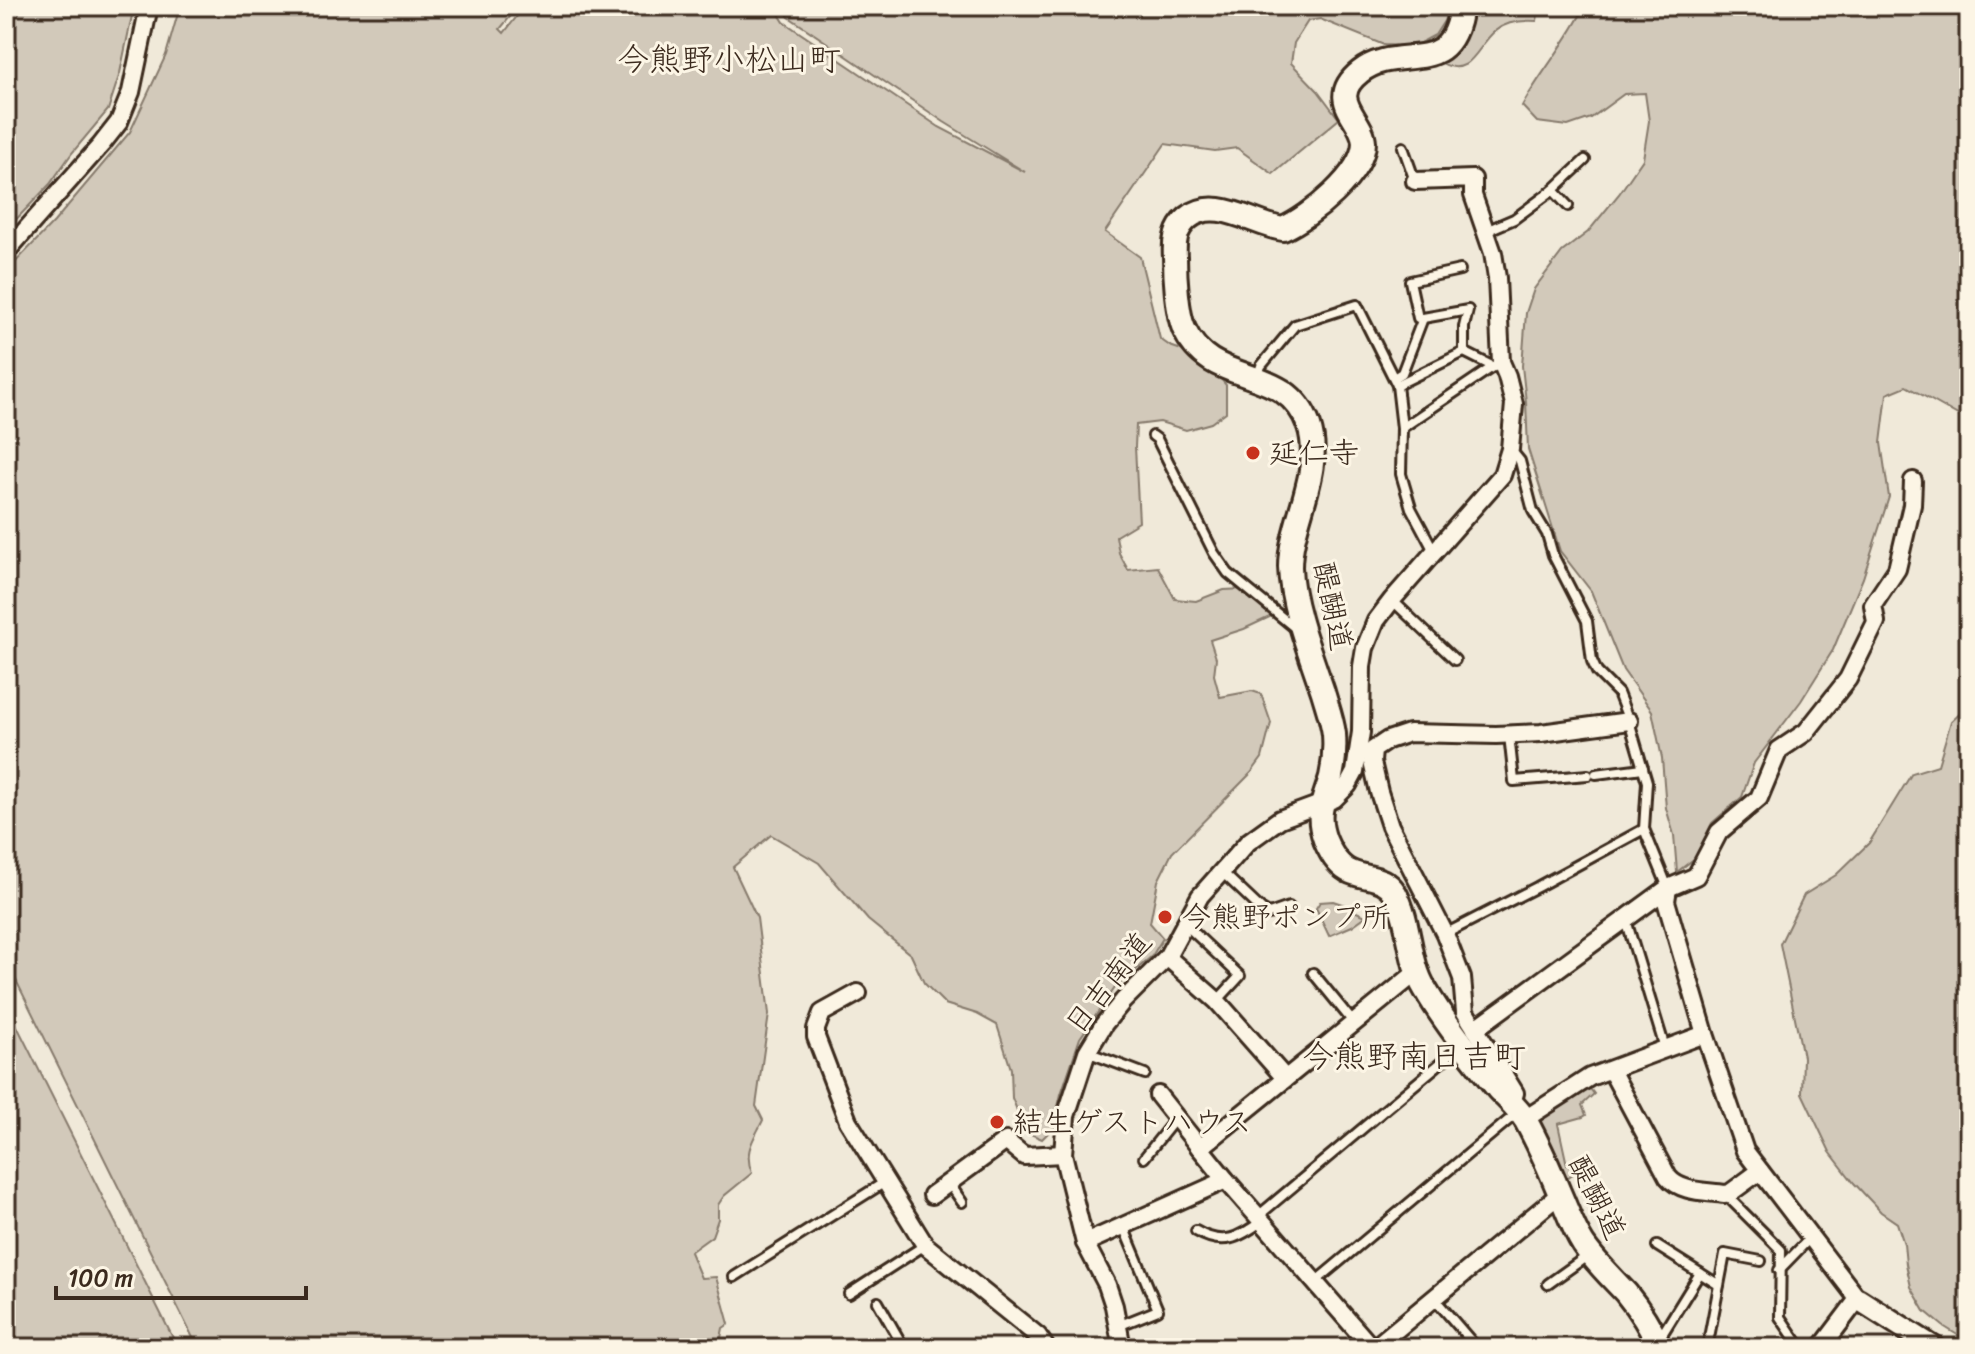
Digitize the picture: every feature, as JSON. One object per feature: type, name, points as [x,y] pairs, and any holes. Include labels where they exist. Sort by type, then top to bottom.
[{"type":"main road","name":"醍醐道","points":[[1461,6],[1455,31],[1442,49],[1425,56],[1376,62],[1356,74],[1346,94],[1346,104],[1362,133],[1363,148],[1350,176],[1330,196],[1283,229],[1220,210],[1193,214],[1178,229],[1175,273],[1180,317],[1184,329],[1199,350],[1220,366],[1275,385],[1297,402],[1308,423],[1313,457],[1293,539],[1290,570],[1334,733],[1332,770],[1320,814],[1330,851],[1349,872],[1383,881],[1396,894],[1428,995],[1470,1036],[1500,1091],[1519,1111],[1569,1217],[1590,1253],[1637,1307],[1659,1345]]},
{"type":"street","points":[[6,252],[119,122],[131,92],[149,6]]},
{"type":"street","points":[[1322,804],[1339,795],[1355,772],[1361,732],[1362,666],[1365,648],[1376,621],[1502,475],[1510,449],[1514,404],[1507,376],[1497,364],[1497,278],[1493,253],[1473,195],[1473,179],[1415,181]]},
{"type":"street","points":[[1629,721],[1509,735],[1409,733],[1388,740],[1373,750],[1372,762],[1390,826],[1445,934],[1462,978],[1470,1036],[1668,888],[1696,876],[1719,832],[1759,798],[1779,750],[1806,732],[1848,679],[1876,622],[1873,605],[1897,569],[1912,505],[1913,481]]},
{"type":"street","name":"日吉南道","points":[[1122,1348],[1107,1285],[1085,1243],[1063,1154],[1063,1131],[1069,1103],[1087,1052],[1123,1001],[1167,957],[1200,896],[1248,842],[1280,819],[1322,804]]},
{"type":"street","points":[[1668,888],[1666,901],[1705,1034],[1745,1151],[1858,1299],[1935,1348]]},
{"type":"street","points":[[1167,957],[1217,1001],[1285,1078]]},
{"type":"street","points":[[1200,1148],[1418,971]]},
{"type":"street","points":[[858,993],[822,1013],[816,1037],[848,1121],[925,1245],[1038,1336],[1046,1348]]},
{"type":"street","points":[[1519,1111],[1590,1077],[1705,1034]]},
{"type":"street","points":[[1611,1070],[1672,1182],[1680,1187],[1725,1194],[1760,1171]]},
{"type":"street","points":[[1158,1095],[1226,1180],[1373,1348],[1560,1194]]},
{"type":"street","points":[[932,1195],[1006,1141],[1024,1156],[1063,1154]]},
{"type":"street","points":[[1085,1243],[1226,1180]]},
{"type":"street","points":[[1821,1348],[1858,1299]]},
{"type":"lane","points":[[1403,147],[1415,181]]},
{"type":"lane","points":[[1486,231],[1514,219],[1553,190],[1585,160]]},
{"type":"lane","points":[[1553,190],[1568,206]]},
{"type":"lane","points":[[1460,270],[1410,281],[1418,318],[1468,310],[1464,352]]},
{"type":"lane","points":[[1257,379],[1261,366],[1295,325],[1357,305],[1395,382],[1402,428],[1401,474],[1404,488],[1435,553]]},
{"type":"lane","points":[[1395,382],[1402,373],[1423,318]]},
{"type":"lane","points":[[1395,382],[1464,352],[1497,364]]},
{"type":"lane","points":[[1402,428],[1497,364]]},
{"type":"lane","points":[[1153,436],[1214,553],[1228,573],[1292,626],[1304,631]]},
{"type":"lane","points":[[1510,449],[1520,461],[1533,511],[1547,534],[1553,555],[1587,621],[1592,661],[1597,672],[1618,693],[1629,721],[1647,782],[1644,829],[1668,888]]},
{"type":"lane","points":[[1392,600],[1455,660]]},
{"type":"lane","points":[[1509,735],[1514,781],[1643,768]]},
{"type":"lane","points":[[1445,934],[1644,829]]},
{"type":"lane","points":[[1222,872],[1269,914],[1289,907]]},
{"type":"lane","points":[[1626,920],[1665,1049]]},
{"type":"lane","points":[[1185,924],[1240,976],[1217,1001]]},
{"type":"lane","points":[[1313,973],[1353,1022]]},
{"type":"lane","points":[[1196,1231],[1212,1238],[1230,1239],[1244,1234],[1470,1036]]},
{"type":"lane","points":[[1087,1052],[1145,1074]]},
{"type":"lane","points":[[1315,1282],[1519,1111]]},
{"type":"lane","points":[[1144,1158],[1176,1117]]},
{"type":"lane","points":[[734,1277],[885,1182]]},
{"type":"lane","points":[[948,1183],[962,1202]]},
{"type":"lane","points":[[1725,1194],[1781,1250],[1780,1317],[1801,1348]]},
{"type":"lane","points":[[1118,1326],[1158,1310],[1123,1226]]},
{"type":"lane","points":[[1779,1270],[1811,1237]]},
{"type":"lane","points":[[849,1294],[925,1245]]},
{"type":"lane","points":[[1657,1246],[1719,1285]]},
{"type":"lane","points":[[1548,1284],[1590,1253]]},
{"type":"lane","points":[[1707,1348],[1725,1254],[1761,1261]]},
{"type":"lane","points":[[1659,1345],[1700,1273]]},
{"type":"lane","points":[[1434,1298],[1477,1348]]},
{"type":"lane","points":[[878,1302],[904,1348]]},
{"type":"shaded area","points":[[6,6],[134,6],[120,73],[108,110],[50,184],[6,230]]},
{"type":"shaded area","points":[[180,6],[519,6],[500,29],[504,33],[525,6],[774,6],[784,22],[939,127],[1025,172],[944,122],[789,17],[782,6],[1449,6],[1435,35],[1406,46],[1384,45],[1320,19],[1308,21],[1294,43],[1291,63],[1339,119],[1273,174],[1237,148],[1215,151],[1165,144],[1105,232],[1140,257],[1160,339],[1193,354],[1226,385],[1226,412],[1211,423],[1186,430],[1160,422],[1136,425],[1139,522],[1116,536],[1119,553],[1128,570],[1158,567],[1175,599],[1196,601],[1224,590],[1244,589],[1274,615],[1210,640],[1216,658],[1214,675],[1220,697],[1252,691],[1261,694],[1271,723],[1262,758],[1251,773],[1172,853],[1158,881],[1150,923],[1163,938],[1152,956],[1115,988],[1080,1038],[1053,1128],[1042,1139],[1026,1132],[1012,1098],[1011,1069],[997,1025],[977,1014],[945,1004],[924,983],[911,955],[868,920],[819,863],[771,835],[733,867],[757,918],[769,1014],[756,1106],[763,1120],[749,1152],[752,1173],[724,1196],[718,1205],[718,1219],[712,1236],[690,1252],[701,1278],[716,1277],[729,1324],[723,1328],[719,1348],[198,1348],[6,960],[6,272],[54,222],[130,132],[166,55]]},
{"type":"shaded area","points":[[1472,6],[1529,6],[1538,14],[1537,21],[1505,25],[1460,67],[1442,63]]},
{"type":"shaded area","points":[[1585,6],[1969,6],[1969,428],[1963,418],[1906,386],[1887,394],[1881,443],[1889,497],[1863,578],[1833,650],[1801,701],[1754,763],[1742,797],[1712,823],[1695,858],[1677,872],[1674,835],[1666,808],[1662,758],[1652,711],[1623,670],[1591,591],[1560,551],[1528,449],[1522,366],[1526,313],[1534,289],[1562,252],[1588,232],[1643,159],[1649,121],[1645,93],[1624,94],[1591,118],[1568,126],[1537,122],[1522,106]]},
{"type":"shaded area","points":[[1969,704],[1969,1342],[1925,1311],[1911,1287],[1897,1223],[1881,1212],[1830,1152],[1802,1093],[1803,1057],[1780,944],[1804,895],[1836,875],[1869,843],[1912,773],[1938,765],[1951,721]]},
{"type":"shaded area","points":[[1333,901],[1366,916],[1329,936],[1316,908],[1320,902]]},
{"type":"shaded area","points":[[6,1004],[178,1348],[6,1348]]},
{"type":"shaded area","points":[[1588,1086],[1594,1094],[1582,1105],[1586,1115],[1558,1124],[1567,1165],[1574,1165],[1578,1170],[1563,1181],[1533,1119]]},
{"type":"place","name":"延仁寺","points":[[1253,453]]},
{"type":"place","name":"今熊野ポンプ所","points":[[1165,917]]},
{"type":"place","name":"結生ゲストハウス","points":[[997,1122]]},
{"type":"district","name":"今熊野小松山町","points":[[729,59]]},
{"type":"district","name":"今熊野南日吉町","points":[[1414,1056]]}]
